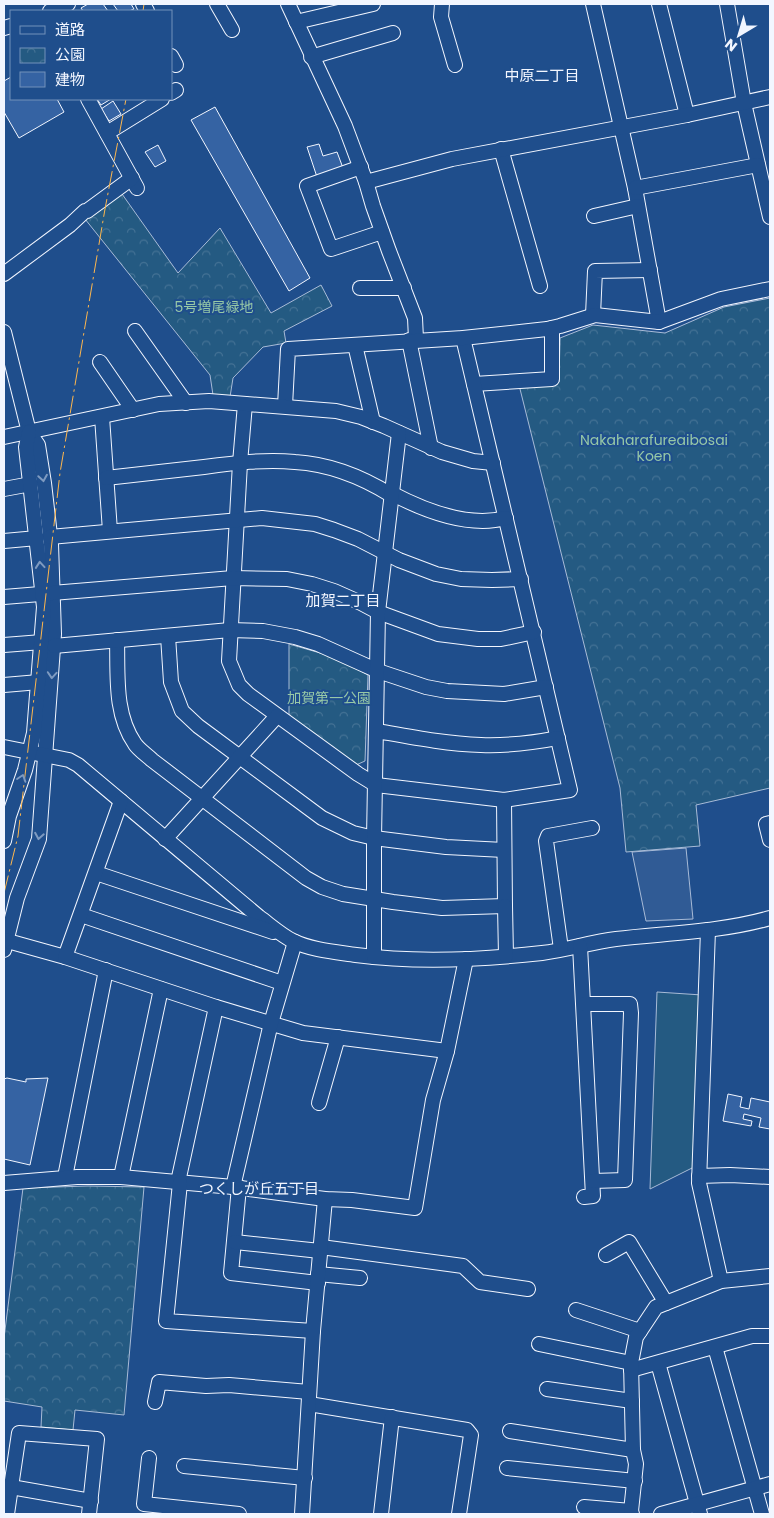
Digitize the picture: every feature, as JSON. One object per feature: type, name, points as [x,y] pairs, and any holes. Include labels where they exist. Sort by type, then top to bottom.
[{"type":"street","points":[[53,10],[68,4]]},
{"type":"street","points":[[217,4],[232,30]]},
{"type":"street","points":[[288,4],[311,57],[345,126],[361,167],[382,232],[415,318],[413,340],[431,448]]},
{"type":"street","points":[[296,22],[373,4]]},
{"type":"street","points":[[442,4],[441,16],[455,65]]},
{"type":"street","points":[[593,4],[635,188],[659,322]]},
{"type":"street","points":[[659,4],[687,115]]},
{"type":"street","points":[[727,4],[744,103],[770,217]]},
{"type":"street","points":[[311,57],[393,33]]},
{"type":"street","points":[[366,182],[452,159],[687,115],[770,97]]},
{"type":"street","points":[[4,274],[70,225],[85,211],[135,183],[89,100]]},
{"type":"street","points":[[107,132],[160,100]]},
{"type":"street","points":[[501,149],[540,286]]},
{"type":"street","points":[[635,188],[758,166]]},
{"type":"street","points":[[361,167],[307,186],[331,249],[382,232]]},
{"type":"street","points":[[594,216],[638,206]]},
{"type":"street","points":[[593,315],[596,271],[650,270]]},
{"type":"street","points":[[360,288],[404,288]]},
{"type":"street","points":[[284,406],[288,349],[464,338],[552,328],[593,315],[659,322],[721,299],[770,290]]},
{"type":"street","points":[[474,384],[552,379],[552,328]]},
{"type":"street","points":[[134,331],[186,402]]},
{"type":"street","points":[[4,332],[29,432],[38,445],[48,592],[45,755],[39,839],[17,898],[5,944],[65,957],[216,1007],[303,1033],[447,1051]]},
{"type":"street","points":[[245,404],[229,661],[233,674],[239,684],[248,694],[277,716],[376,785],[504,800],[570,790],[464,338]]},
{"type":"street","points":[[355,345],[373,422]]},
{"type":"street","points":[[100,362],[133,410]]},
{"type":"street","points":[[4,437],[159,404],[208,401],[336,411],[373,422],[431,448],[473,461],[493,462]]},
{"type":"street","points":[[102,417],[110,532]]},
{"type":"street","points":[[29,432],[26,447],[31,484],[44,538]]},
{"type":"street","points":[[374,957],[378,612],[399,433]]},
{"type":"street","points":[[106,478],[240,463],[294,462],[314,464],[355,476],[410,503],[461,519],[495,521],[506,518]]},
{"type":"street","points":[[4,489],[31,484]]},
{"type":"street","points":[[4,541],[262,518],[315,524],[350,536],[399,560],[436,574],[469,579],[520,579]]},
{"type":"street","points":[[4,597],[233,578],[287,579],[312,584],[361,602],[378,612],[421,629],[455,637],[501,639],[534,632]]},
{"type":"street","points":[[4,645],[117,640],[230,630],[263,631],[296,637],[318,644],[378,671],[447,692],[504,694],[546,687]]},
{"type":"street","points":[[168,636],[172,682],[182,711],[198,726],[322,818],[353,833],[374,838],[446,847],[504,850]]},
{"type":"street","points":[[117,640],[118,700],[125,727],[136,745],[306,878],[322,887],[343,894],[375,899],[442,908],[505,906]]},
{"type":"street","points":[[4,841],[9,816],[8,807],[29,753],[34,733],[39,682],[48,644]]},
{"type":"street","points":[[4,685],[39,682]]},
{"type":"street","points":[[165,839],[277,716]]},
{"type":"street","points":[[376,731],[482,746],[529,743],[558,738]]},
{"type":"street","points":[[4,747],[69,760],[78,765],[165,839],[289,939]]},
{"type":"street","points":[[504,800],[506,956]]},
{"type":"street","points":[[65,957],[121,801]]},
{"type":"street","points":[[770,823],[766,824],[770,840]]},
{"type":"street","points":[[561,949],[546,841],[548,836],[592,828]]},
{"type":"street","points":[[96,873],[289,939],[342,953],[374,957],[428,960],[506,956],[580,946],[606,940],[708,930],[770,918]]},
{"type":"street","points":[[80,915],[282,982]]},
{"type":"street","points":[[708,930],[699,1176],[721,1280]]},
{"type":"street","points":[[289,939],[282,982],[271,1024],[236,1187],[235,1242],[231,1273],[318,1278],[360,1278]]},
{"type":"street","points":[[580,946],[593,1180],[593,1196],[584,1197]]},
{"type":"street","points":[[4,1183],[65,1178],[121,1177],[236,1187],[325,1199],[352,1200],[415,1208],[433,1100],[447,1051],[466,959]]},
{"type":"street","points":[[65,1178],[106,970]]},
{"type":"street","points":[[121,1177],[161,989]]},
{"type":"street","points":[[584,1004],[630,1004],[631,1013],[625,1180],[593,1180]]},
{"type":"street","points":[[216,1007],[179,1182],[166,1321],[313,1331]]},
{"type":"street","points":[[319,1103],[338,1037]]},
{"type":"street","points":[[699,1176],[770,1177]]},
{"type":"street","points":[[302,1514],[313,1331],[325,1199]]},
{"type":"street","points":[[235,1242],[320,1249],[463,1266],[480,1282],[528,1289]]},
{"type":"street","points":[[606,1255],[629,1242],[666,1303]]},
{"type":"street","points":[[584,1507],[631,1512],[636,1464],[633,1450],[631,1367],[636,1338],[656,1306],[721,1280],[770,1276]]},
{"type":"street","points":[[576,1310],[640,1331]]},
{"type":"street","points":[[538,1344],[631,1367],[658,1363],[752,1336],[770,1336]]},
{"type":"street","points":[[715,1347],[762,1514]]},
{"type":"street","points":[[658,1363],[698,1509]]},
{"type":"street","points":[[155,1402],[159,1382],[206,1386],[230,1385],[309,1398],[392,1417],[466,1430],[471,1435],[459,1514]]},
{"type":"street","points":[[547,1389],[632,1401]]},
{"type":"street","points":[[381,1514],[392,1417]]},
{"type":"street","points":[[510,1431],[633,1450]]},
{"type":"street","points":[[7,1514],[11,1487],[19,1433],[97,1439],[90,1508],[11,1487]]},
{"type":"street","points":[[149,1458],[144,1504],[239,1514]]},
{"type":"street","points":[[184,1466],[304,1478]]},
{"type":"street","points":[[507,1468],[634,1481]]},
{"type":"street","points":[[662,1514],[698,1509],[770,1484]]},
{"type":"green space","name":"5号増尾緑地","points":[[122,194],[178,273],[220,228],[271,313],[321,285],[332,306],[284,331],[286,343],[263,347],[233,378],[230,397],[213,395],[210,375],[85,219]]},
{"type":"green space","name":"Nakaharafureaibosai Koen","points":[[770,298],[770,788],[696,805],[700,846],[626,852],[620,788],[519,385],[559,382],[560,338],[593,325],[665,333],[724,307]]},
{"type":"green space","name":"加賀第一公園","points":[[289,644],[334,657],[368,675],[365,761],[356,765],[289,716]]},
{"type":"green space","points":[[657,992],[702,995],[694,1167],[650,1189]]},
{"type":"green space","points":[[144,1187],[124,1415],[75,1410],[73,1430],[41,1427],[42,1407],[4,1401],[4,1338],[23,1188]]},
{"type":"shaded area","points":[[686,848],[693,919],[646,921],[632,852]]},
{"type":"building","points":[[88,4],[103,4],[107,10],[82,10],[81,8]]},
{"type":"building","points":[[113,4],[131,4],[134,9],[132,10],[117,10]]},
{"type":"building","points":[[10,78],[10,100],[58,100],[64,112],[19,138],[4,112],[4,81]]},
{"type":"building","points":[[98,100],[109,100],[101,105]]},
{"type":"building","points":[[113,101],[121,114],[109,121],[101,109]]},
{"type":"building","points":[[215,107],[310,278],[289,291],[191,120]]},
{"type":"building","points":[[319,144],[323,156],[337,152],[343,168],[317,177],[307,147]]},
{"type":"building","points":[[158,145],[166,161],[155,167],[145,152]]},
{"type":"building","points":[[48,1078],[30,1165],[4,1159],[4,1079],[26,1082],[26,1079]]},
{"type":"building","points":[[728,1094],[742,1097],[740,1107],[749,1109],[751,1098],[770,1102],[770,1129],[759,1127],[761,1118],[744,1114],[743,1119],[752,1121],[751,1126],[723,1121]]},
{"type":"power","points":[[143,10],[144,4]]},
{"type":"power","points":[[4,893],[18,836],[60,473],[105,209],[126,100]]},
{"type":"district","name":"中原二丁目","points":[[542,75]]},
{"type":"district","name":"加賀二丁目","points":[[343,600]]},
{"type":"district","name":"つくしが丘五丁目","points":[[259,1188]]}]
